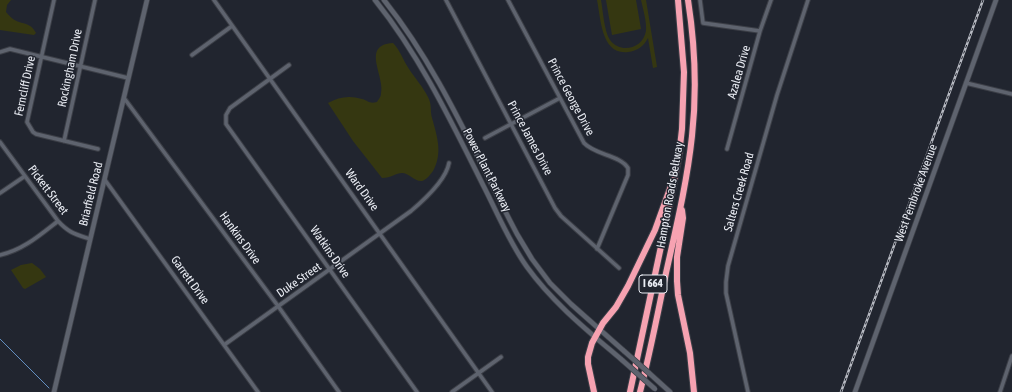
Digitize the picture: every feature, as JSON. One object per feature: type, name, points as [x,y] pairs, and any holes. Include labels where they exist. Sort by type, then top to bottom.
[{"type":"highway","name":"Hampton Roads Beltway","points":[[630,392],[676,176],[682,129],[684,72],[678,0]]},
{"type":"highway","name":"Hampton Roads Beltway","points":[[640,392],[682,201],[692,136],[694,58],[688,0]]},
{"type":"highway","points":[[594,392],[588,357],[595,337],[599,329],[616,307],[628,286],[655,230],[669,187],[676,176]]},
{"type":"highway","points":[[682,201],[682,218],[677,257],[677,281],[678,295],[690,353],[694,391]]},
{"type":"main road","name":"Briarfield Road","points":[[54,392],[147,0]]},
{"type":"main road","name":"Power Plant Parkway","points":[[375,0],[395,27],[434,89],[511,241],[526,266],[554,300],[657,390]]},
{"type":"main road","name":"Power Plant Parkway","points":[[384,0],[398,17],[433,73],[517,234],[532,259],[560,294],[670,392]]},
{"type":"main road","name":"West Pembroke Avenue","points":[[855,392],[996,0]]},
{"type":"street","name":"Ferncliff Drive","points":[[54,0],[27,122],[36,134],[98,149]]},
{"type":"street","name":"Rockingham Drive","points":[[64,140],[95,0]]},
{"type":"street","name":"Ward Drive","points":[[214,0],[492,392]]},
{"type":"street","name":"Prince James Drive","points":[[446,0],[558,213],[619,268]]},
{"type":"street","name":"Prince George Drive","points":[[508,0],[584,143],[591,149],[623,162],[628,168],[628,176],[598,249]]},
{"type":"street","points":[[700,0],[703,23],[760,31]]},
{"type":"street","name":"Azalea Drive","points":[[727,149],[760,31],[771,0]]},
{"type":"street","name":"Salters Creek Road","points":[[748,392],[726,293],[728,266],[777,95],[808,0]]},
{"type":"street","points":[[192,55],[232,26]]},
{"type":"street","points":[[0,52],[10,49],[81,68],[128,78]]},
{"type":"street","points":[[270,80],[288,65]]},
{"type":"street","name":"Watkins Drive","points":[[270,80],[230,108],[226,115],[226,124],[417,392]]},
{"type":"street","points":[[966,83],[1012,94]]},
{"type":"street","name":"Hankins Drive","points":[[124,98],[278,306],[339,392]]},
{"type":"street","points":[[485,138],[560,98]]},
{"type":"street","name":"Pickett Street","points":[[0,142],[66,230],[90,239]]},
{"type":"street","name":"Duke Street","points":[[224,345],[411,211],[424,200],[446,173],[449,163]]},
{"type":"street","points":[[0,193],[25,176]]},
{"type":"street","name":"Garrett Drive","points":[[105,180],[258,392]]},
{"type":"street","points":[[0,255],[15,251],[30,242],[58,221]]},
{"type":"street","points":[[1000,392],[1012,356]]},
{"type":"street","points":[[452,392],[501,357]]},
{"type":"green space","points":[[0,0],[11,0],[7,5],[6,12],[16,21],[28,25],[34,29],[36,33],[34,35],[0,30]]},
{"type":"green space","points":[[597,0],[601,0],[605,26],[610,40],[619,47],[631,48],[641,42],[646,31],[645,16],[641,0],[646,0],[657,67],[653,68],[648,38],[640,48],[634,51],[619,51],[612,48],[607,42],[601,26]]},
{"type":"green space","points":[[606,0],[636,0],[641,29],[612,35]]},
{"type":"green space","points":[[393,43],[424,90],[430,102],[431,115],[438,144],[438,158],[433,171],[422,181],[419,181],[405,173],[382,178],[353,141],[328,103],[336,99],[348,97],[374,103],[377,102],[381,95],[382,87],[376,63],[376,56],[378,49],[383,45]]},
{"type":"green space","points":[[32,263],[40,269],[46,277],[25,289],[11,270],[21,265]]},
{"type":"waterway","points":[[0,339],[49,388]]},
{"type":"railway","points":[[841,392],[983,0]]}]
